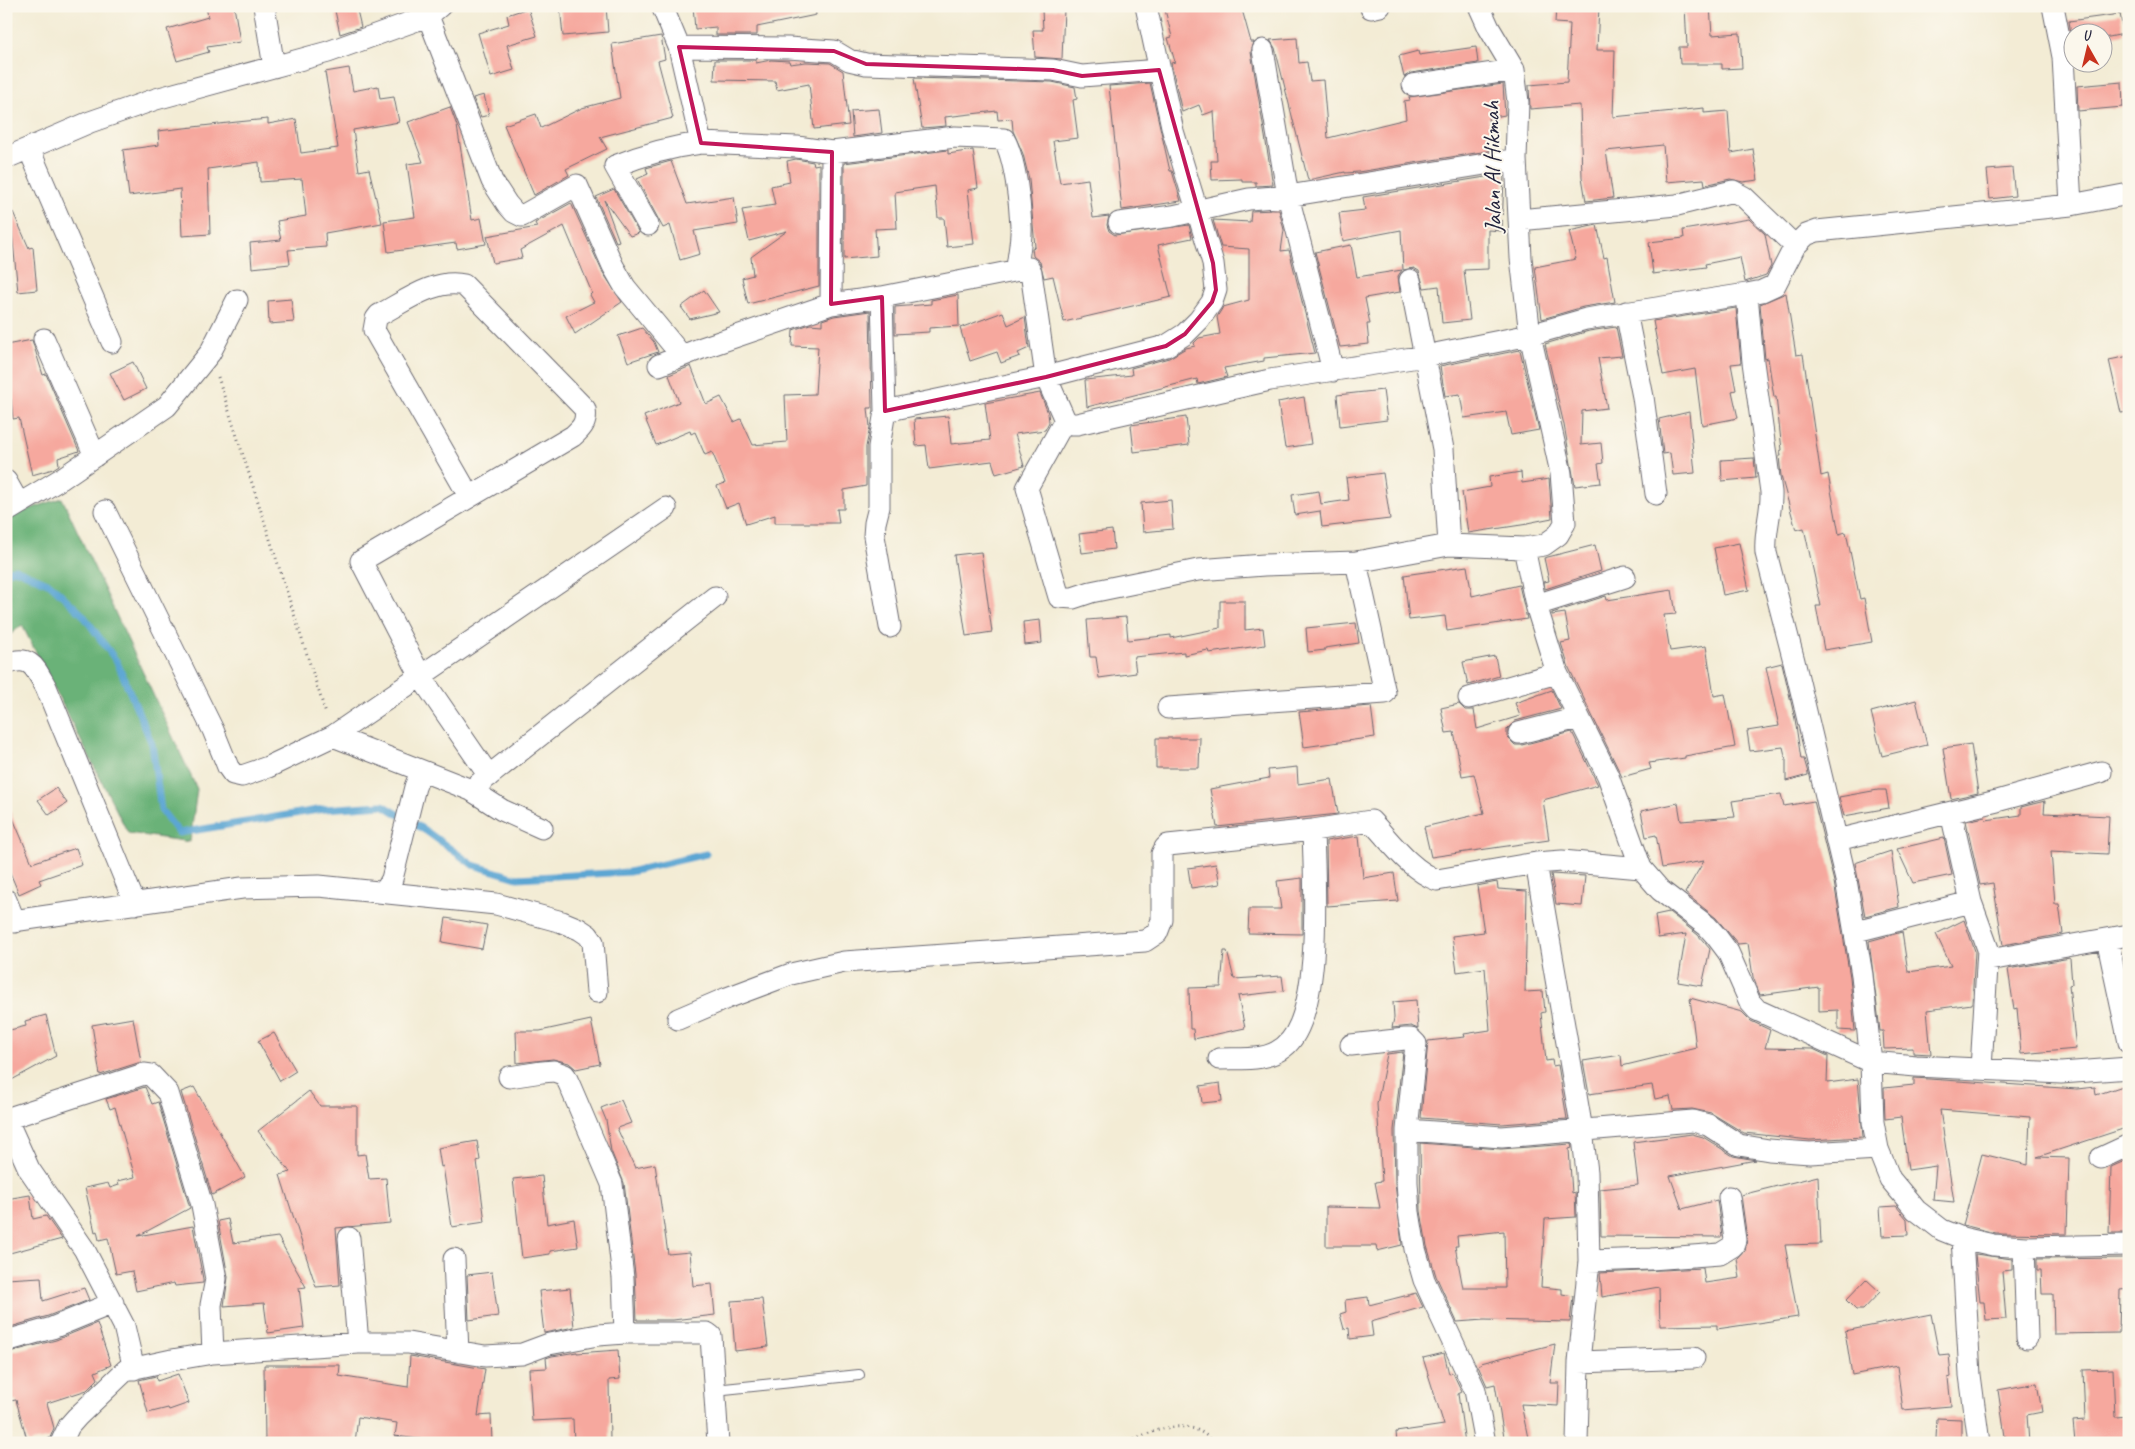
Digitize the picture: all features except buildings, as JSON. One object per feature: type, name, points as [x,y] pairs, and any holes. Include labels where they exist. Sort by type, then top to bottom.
[{"type":"street","points":[[264,6],[274,67]]},
{"type":"street","points":[[662,6],[679,47],[701,143]]},
{"type":"street","points":[[885,411],[1046,377],[1166,346],[1185,334],[1200,320],[1212,302],[1216,290],[1213,263],[1173,130],[1146,6]]},
{"type":"street","name":"Jalan Al Hikmah","points":[[1065,420],[1027,488],[1059,598],[1073,598],[1091,592],[1198,570],[1264,565],[1356,562],[1449,545],[1524,548],[1544,545],[1558,535],[1565,523],[1561,474],[1530,334],[1519,220],[1516,159],[1518,102],[1514,70],[1479,6]]},
{"type":"street","points":[[2053,6],[2063,57],[2072,205]]},
{"type":"street","points":[[6,158],[90,122],[156,99],[328,52],[434,11],[480,155],[492,181],[507,204],[514,212],[522,216],[577,185],[624,287],[682,356]]},
{"type":"street","points":[[679,47],[788,48],[834,51],[849,60],[866,64],[1053,70],[1082,76],[1159,70]]},
{"type":"street","points":[[1263,50],[1288,196],[1333,370]]},
{"type":"street","points":[[1413,86],[1514,70]]},
{"type":"street","points":[[648,225],[615,166],[644,154],[671,146],[701,143],[798,147],[832,152],[955,137],[1004,138],[1010,149],[1021,228],[1017,269]]},
{"type":"street","points":[[29,149],[112,342]]},
{"type":"street","points":[[831,304],[832,152]]},
{"type":"street","points":[[1119,223],[1173,216],[1249,199],[1288,196],[1516,159]]},
{"type":"street","points":[[1519,220],[1677,204],[1733,191],[1744,196],[1795,246]]},
{"type":"street","points":[[659,365],[831,304],[882,297],[1029,268],[1046,377],[1065,420],[1077,424],[1270,380],[1368,363],[1425,356],[1530,334],[1586,319],[1762,291],[1775,285],[1795,246],[1806,235],[1834,228],[2072,205],[2129,194]]},
{"type":"street","points":[[1410,280],[1442,449],[1449,545]]},
{"type":"street","points":[[469,496],[374,330],[376,319],[379,315],[435,287],[454,283],[464,286],[471,292],[584,409],[586,416],[585,423],[573,436],[361,561],[421,677],[489,776]]},
{"type":"street","points":[[1746,294],[1753,362],[1771,492],[1765,542],[1766,553],[1837,840],[1856,931],[1871,1062],[1873,1122],[1878,1149],[1890,1179],[1916,1210],[1942,1230],[1962,1238],[1993,1245],[2024,1247],[2129,1244]]},
{"type":"street","points":[[882,297],[885,411],[879,448],[879,507],[874,536],[890,627]]},
{"type":"street","points":[[6,481],[12,508],[95,456],[167,406],[210,353],[237,300]]},
{"type":"street","points":[[1626,312],[1643,397],[1656,494]]},
{"type":"street","points":[[44,338],[95,456]]},
{"type":"street","points":[[106,512],[213,730],[228,767],[233,774],[242,776],[333,736],[666,508]]},
{"type":"street","points":[[1524,548],[1536,605],[1557,673],[1578,718],[1592,740],[1608,776],[1641,868],[1660,890],[1707,926],[1716,936],[1728,952],[1750,1002],[1757,1010],[1871,1062],[2061,1073],[2129,1068]]},
{"type":"street","points":[[1168,708],[1385,693],[1356,562]]},
{"type":"street","points":[[1536,605],[1625,577]]},
{"type":"street","points":[[471,790],[715,597]]},
{"type":"street","points":[[6,664],[15,660],[26,661],[33,665],[46,687],[135,904]]},
{"type":"street","points":[[1468,698],[1557,673]]},
{"type":"street","points":[[1519,733],[1578,718]]},
{"type":"street","points":[[333,736],[418,780],[471,790],[502,810],[542,828]]},
{"type":"street","points":[[1837,840],[1951,813],[2101,772]]},
{"type":"street","points":[[389,885],[418,780]]},
{"type":"street","points":[[1951,813],[1972,902],[1984,935],[1989,960],[1981,1069]]},
{"type":"street","points":[[678,1019],[791,974],[844,962],[1145,941],[1157,933],[1162,920],[1162,854],[1164,848],[1168,845],[1312,830],[1371,821],[1426,876],[1437,880],[1536,863],[1562,861],[1641,868]]},
{"type":"street","points":[[1219,1059],[1265,1058],[1277,1052],[1286,1046],[1296,1034],[1304,1015],[1310,988],[1313,942],[1312,830]]},
{"type":"street","points":[[1536,863],[1582,1130],[1587,1172],[1589,1261],[1579,1362],[1577,1443]]},
{"type":"street","points":[[6,900],[11,922],[242,888],[389,885],[496,904],[579,929],[593,942],[597,992]]},
{"type":"street","points":[[1856,931],[1972,902]]},
{"type":"street","points":[[1989,960],[2129,935]]},
{"type":"street","points":[[2107,939],[2129,1042]]},
{"type":"street","points":[[1352,1046],[1405,1039],[1411,1039],[1416,1044],[1407,1130],[1409,1212],[1424,1280],[1475,1390],[1485,1443]]},
{"type":"street","points":[[509,1077],[554,1071],[565,1075],[570,1086],[612,1184],[624,1278],[625,1333]]},
{"type":"street","points":[[134,1369],[124,1326],[113,1303],[84,1249],[29,1169],[6,1118],[144,1074],[151,1075],[168,1093],[202,1205],[214,1268],[215,1288],[211,1305],[213,1353]]},
{"type":"street","points":[[1407,1130],[1502,1137],[1694,1121],[1708,1125],[1738,1144],[1769,1150],[1810,1153],[1878,1149]]},
{"type":"street","points":[[2101,1158],[2129,1145]]},
{"type":"street","points":[[1589,1261],[1651,1260],[1720,1254],[1733,1246],[1735,1240],[1729,1197]]},
{"type":"street","points":[[349,1238],[358,1343]]},
{"type":"street","points":[[1962,1238],[1970,1375],[1979,1443]]},
{"type":"street","points":[[2024,1247],[2027,1338]]},
{"type":"street","points":[[454,1259],[458,1352]]},
{"type":"street","points":[[6,1341],[52,1328],[113,1303]]},
{"type":"street","points":[[61,1443],[69,1426],[77,1417],[114,1379],[126,1370],[213,1353],[358,1343],[408,1343],[485,1356],[522,1354],[549,1344],[598,1335],[625,1333],[710,1334],[718,1443]]},
{"type":"street","points":[[1579,1362],[1694,1358]]},
{"type":"lane","points":[[715,1390],[859,1375]]},
{"type":"path","points":[[210,353],[333,736]]},
{"type":"path","points":[[1125,1443],[1162,1429],[1188,1425],[1206,1433],[1214,1443]]},
{"type":"highlighted area","points":[[679,47],[834,51],[866,64],[1053,70],[1082,76],[1159,70],[1213,263],[1216,290],[1212,302],[1185,334],[1166,346],[1046,377],[885,411],[882,297],[831,304],[832,152],[701,143]]},
{"type":"green space","points":[[62,498],[197,789],[190,842],[128,833],[22,625],[6,638],[6,517]]},
{"type":"waterway","points":[[6,573],[15,569],[50,584],[83,615],[117,662],[152,744],[161,810],[179,833],[324,809],[383,805],[426,831],[473,865],[517,878],[629,872],[706,854]]}]
